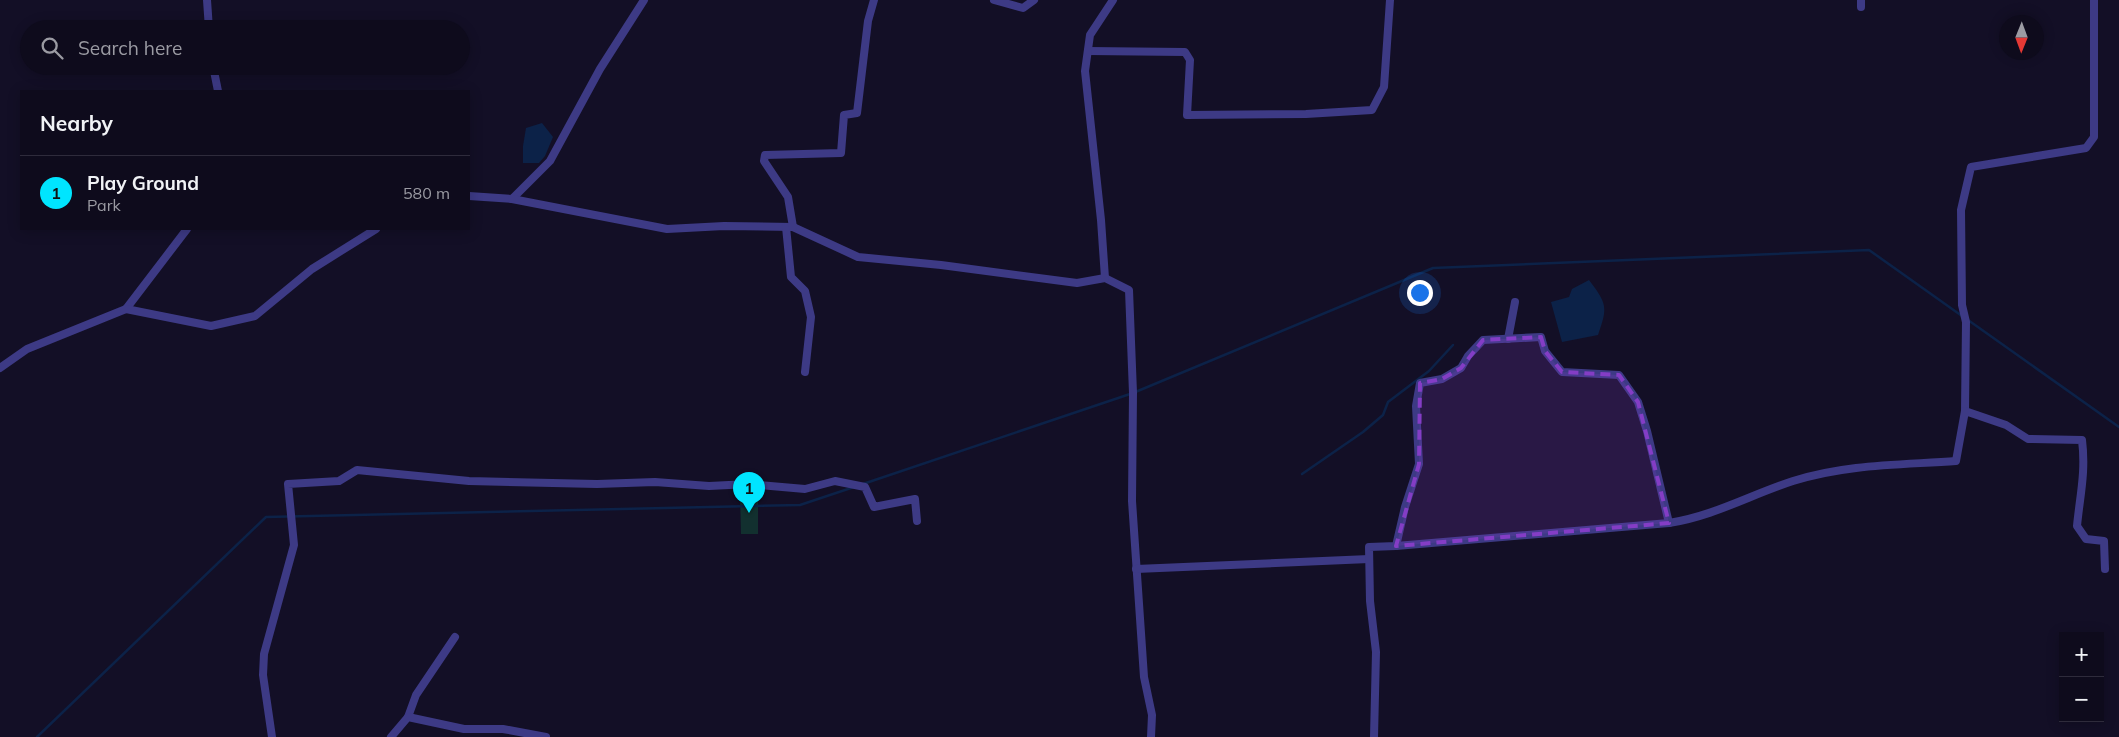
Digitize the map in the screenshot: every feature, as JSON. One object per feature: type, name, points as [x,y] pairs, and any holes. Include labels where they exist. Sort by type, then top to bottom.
[{"type":"street","points":[[207,0],[208,20]]},
{"type":"street","points":[[512,199],[550,161],[600,69],[644,0]]},
{"type":"street","points":[[805,372],[810,317],[805,291],[791,277],[788,197],[764,161],[765,155],[841,153],[844,115],[857,113],[868,21],[874,0]]},
{"type":"street","points":[[994,0],[1023,8],[1034,0]]},
{"type":"street","points":[[1105,278],[1101,220],[1085,71],[1090,35],[1114,0]]},
{"type":"street","points":[[1088,50],[1185,52],[1190,60],[1187,115],[1306,114],[1372,110],[1384,87],[1390,0]]},
{"type":"street","points":[[1374,737],[1376,652],[1370,601],[1369,547],[1669,523],[1698,518],[1793,481],[1826,473],[1894,464],[1956,461],[1965,411],[1966,322],[1962,305],[1961,210],[1971,167],[2086,148],[2091,143],[2094,137],[2094,0]]},
{"type":"street","points":[[215,75],[218,90]]},
{"type":"street","points":[[470,196],[512,199],[667,229],[724,226],[790,227],[858,257],[941,265],[1077,283],[1105,278],[1129,290],[1131,302],[1132,501],[1144,677],[1152,715],[1151,737]]},
{"type":"street","points":[[0,368],[27,349],[126,309],[186,230]]},
{"type":"street","points":[[126,309],[211,326],[256,316],[312,269],[374,230]]},
{"type":"street","points":[[1508,339],[1515,302]]},
{"type":"street","points":[[1396,546],[1419,464],[1419,425],[1416,406],[1420,383],[1442,379],[1461,368],[1468,356],[1483,340],[1541,337],[1545,351],[1562,372],[1619,375],[1638,402],[1647,430],[1669,523]]},
{"type":"street","points":[[1965,411],[2006,426],[2028,439],[2082,440],[2084,482],[2079,499],[2077,526],[2086,539],[2104,541],[2105,569]]},
{"type":"street","points":[[272,737],[263,676],[264,654],[294,545],[288,484],[339,481],[357,470],[498,482],[597,484],[655,482],[709,486],[749,484],[805,489],[835,481],[865,487],[874,507],[915,500],[917,521]]},
{"type":"street","points":[[1136,569],[1369,559]]},
{"type":"street","points":[[391,737],[408,716],[416,695],[455,637]]},
{"type":"street","points":[[408,716],[464,729],[503,729],[546,737]]},
{"type":"highlighted area","points":[[1541,337],[1545,351],[1562,372],[1619,375],[1638,402],[1669,523],[1396,546],[1419,464],[1420,383],[1442,379],[1461,368],[1483,340]]},
{"type":"green space","points":[[740,493],[758,493],[758,534],[741,534]]},
{"type":"water","points":[[542,123],[553,137],[545,156],[539,163],[523,163],[526,128]]},
{"type":"water","points":[[1589,280],[1604,306],[1598,335],[1562,342],[1551,302],[1569,297],[1572,289]]},
{"type":"waterway","points":[[863,484],[1133,393],[1433,268],[1869,250],[1962,316]]},
{"type":"waterway","points":[[1968,320],[2119,427]]},
{"type":"waterway","points":[[1302,474],[1363,432],[1383,415],[1388,402],[1429,371],[1453,345]]},
{"type":"waterway","points":[[37,737],[266,517],[800,505],[854,487]]},
{"type":"place","name":"Play Ground","points":[[749,513]]}]
